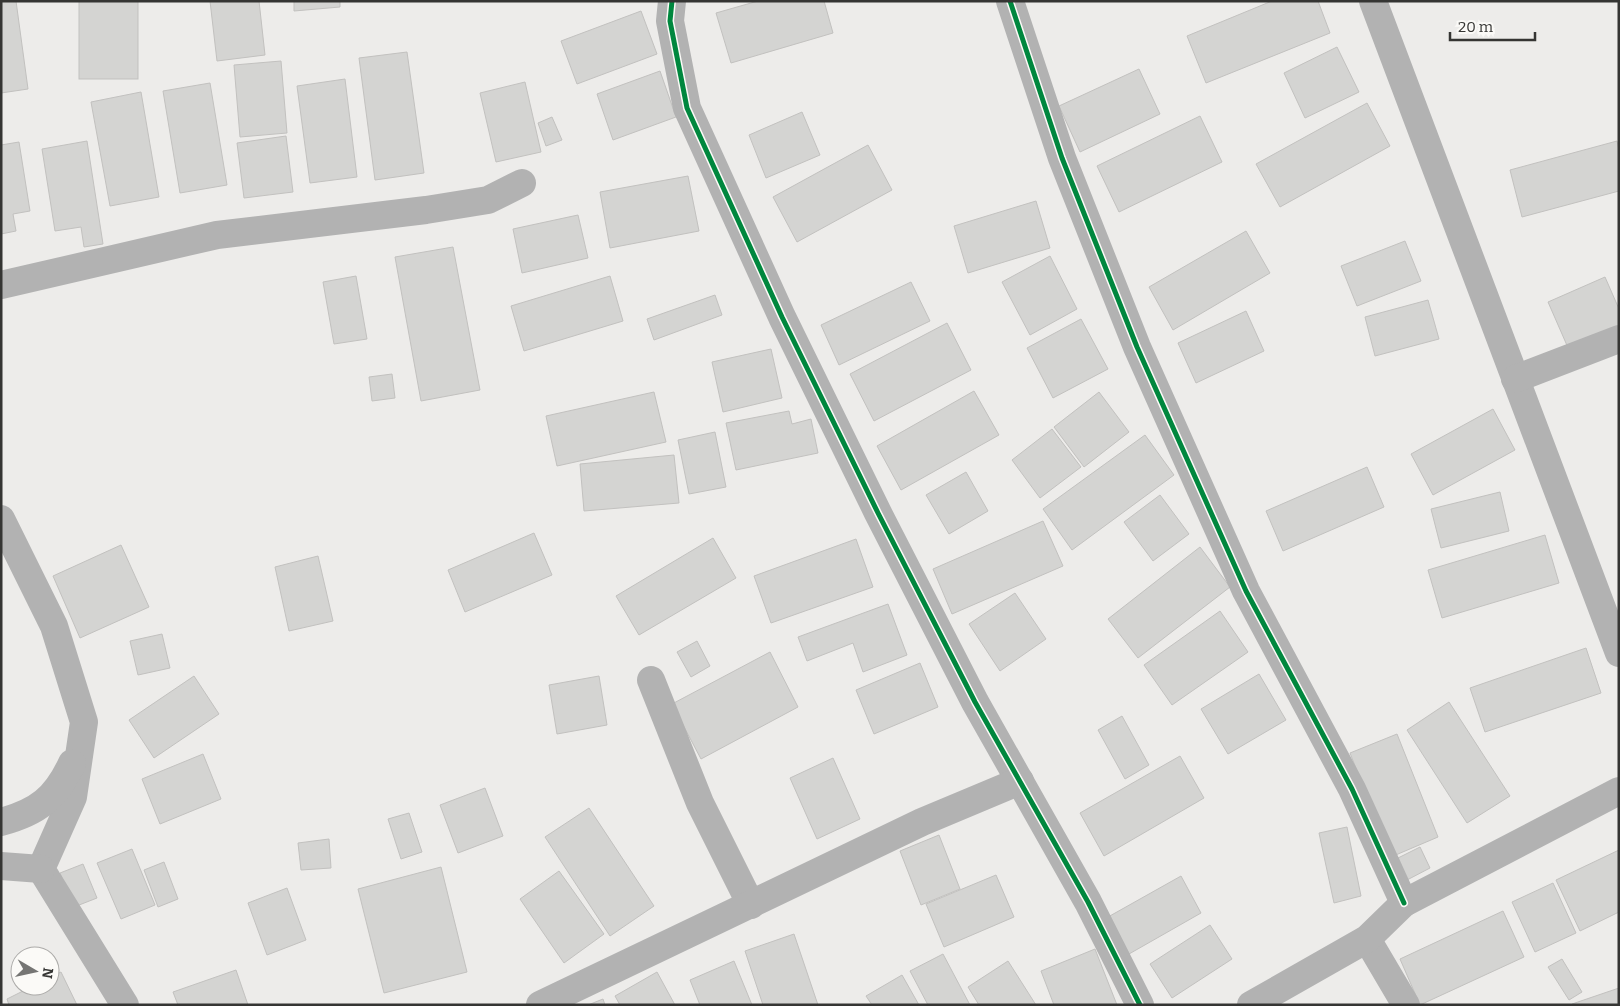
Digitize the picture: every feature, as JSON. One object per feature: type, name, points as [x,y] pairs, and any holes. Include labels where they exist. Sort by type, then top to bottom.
[{"type":"street","points":[[672,1],[670,21],[688,108],[782,317],[878,513],[975,702],[1088,902],[1140,1005]]},
{"type":"street","points":[[1010,1],[1062,158],[1137,347],[1246,590],[1352,789],[1404,903]]},
{"type":"street","points":[[1373,1],[1619,653]]},
{"type":"street","points":[[1,285],[217,235],[426,210],[488,200],[522,182]]},
{"type":"street","points":[[1515,380],[1619,339]]},
{"type":"street","points":[[1,520],[54,626],[84,722],[72,797],[40,869]]},
{"type":"street","points":[[651,680],[700,803],[751,905]]},
{"type":"street","points":[[1,822],[21,817],[45,803],[62,784],[81,744]]},
{"type":"street","points":[[540,1005],[922,822],[1020,781]]},
{"type":"street","points":[[1251,1005],[1367,939],[1404,903],[1619,791]]},
{"type":"street","points":[[1,866],[40,869]]},
{"type":"street","points":[[40,869],[125,1005]]},
{"type":"street","points":[[1367,939],[1406,1005]]},
{"type":"building","points":[[1,1],[16,1],[28,89],[1,93]]},
{"type":"building","points":[[79,1],[138,1],[138,79],[79,79]]},
{"type":"building","points":[[210,1],[259,1],[265,55],[217,61]]},
{"type":"building","points":[[294,1],[340,1],[340,7],[294,11]]},
{"type":"building","points":[[758,1],[824,1],[833,33],[731,63],[716,13]]},
{"type":"building","points":[[1272,1],[1318,1],[1330,33],[1206,83],[1187,36]]},
{"type":"building","points":[[641,11],[657,54],[577,84],[561,41]]},
{"type":"building","points":[[1337,47],[1359,92],[1305,118],[1284,73]]},
{"type":"building","points":[[407,52],[424,173],[375,180],[359,58]]},
{"type":"building","points":[[281,61],[287,133],[240,137],[234,65]]},
{"type":"building","points":[[1139,69],[1160,114],[1080,152],[1059,106]]},
{"type":"building","points":[[660,71],[676,117],[613,140],[597,94]]},
{"type":"building","points":[[345,79],[357,177],[310,183],[297,86]]},
{"type":"building","points":[[525,82],[541,152],[496,162],[480,93]]},
{"type":"building","points":[[210,83],[227,185],[180,193],[163,91]]},
{"type":"building","points":[[141,92],[159,197],[110,206],[91,102]]},
{"type":"building","points":[[1367,103],[1390,146],[1280,207],[1256,164]]},
{"type":"building","points":[[802,112],[820,155],[766,178],[749,135]]},
{"type":"building","points":[[1200,116],[1222,162],[1119,212],[1097,166]]},
{"type":"building","points":[[552,117],[562,140],[546,146],[538,123]]},
{"type":"building","points":[[286,136],[293,192],[244,198],[237,143]]},
{"type":"building","points":[[87,141],[103,244],[84,247],[81,227],[55,231],[42,149]]},
{"type":"building","points":[[1617,141],[1619,150],[1619,191],[1522,217],[1510,170]]},
{"type":"building","points":[[19,142],[30,211],[13,214],[16,231],[1,234],[1,145]]},
{"type":"building","points":[[868,145],[892,190],[797,242],[773,197]]},
{"type":"building","points":[[688,176],[699,231],[610,248],[600,192]]},
{"type":"building","points":[[1036,201],[1050,248],[968,273],[954,226]]},
{"type":"building","points":[[578,215],[588,258],[522,273],[513,229]]},
{"type":"building","points":[[1246,231],[1270,273],[1173,330],[1149,287]]},
{"type":"building","points":[[1405,241],[1421,281],[1357,306],[1341,266]]},
{"type":"building","points":[[453,247],[480,390],[421,401],[395,257]]},
{"type":"building","points":[[1050,256],[1077,309],[1030,335],[1002,282]]},
{"type":"building","points":[[356,276],[367,339],[334,344],[323,282]]},
{"type":"building","points":[[610,276],[623,321],[524,351],[511,306]]},
{"type":"building","points":[[1605,277],[1619,309],[1619,327],[1569,350],[1548,302]]},
{"type":"building","points":[[911,282],[930,321],[839,365],[821,325]]},
{"type":"building","points":[[715,295],[722,315],[654,340],[647,319]]},
{"type":"building","points":[[1428,300],[1439,339],[1375,356],[1365,317]]},
{"type":"building","points":[[1246,311],[1264,351],[1196,383],[1178,343]]},
{"type":"building","points":[[1081,319],[1108,369],[1053,398],[1027,348]]},
{"type":"building","points":[[947,323],[971,370],[874,421],[850,374]]},
{"type":"building","points":[[771,349],[782,398],[723,412],[712,362]]},
{"type":"building","points":[[392,374],[395,398],[372,401],[369,377]]},
{"type":"building","points":[[974,391],[999,435],[901,490],[877,446]]},
{"type":"building","points":[[654,392],[666,442],[557,466],[546,416]]},
{"type":"building","points":[[1099,392],[1129,432],[1084,467],[1054,427]]},
{"type":"building","points":[[1493,409],[1515,450],[1433,495],[1411,454]]},
{"type":"building","points":[[789,411],[792,424],[811,419],[818,453],[736,470],[726,423]]},
{"type":"building","points":[[1052,429],[1081,467],[1040,498],[1012,460]]},
{"type":"building","points":[[715,432],[726,487],[689,494],[678,440]]},
{"type":"building","points":[[1145,435],[1174,475],[1072,550],[1043,509]]},
{"type":"building","points":[[674,455],[679,503],[584,511],[580,464]]},
{"type":"building","points":[[1367,467],[1384,507],[1283,551],[1266,511]]},
{"type":"building","points":[[966,472],[988,511],[949,534],[926,495]]},
{"type":"building","points":[[1500,492],[1509,531],[1441,548],[1431,509]]},
{"type":"building","points":[[1160,495],[1189,534],[1153,561],[1124,522]]},
{"type":"building","points":[[1043,521],[1063,566],[952,614],[933,569]]},
{"type":"building","points":[[534,533],[552,575],[465,612],[448,570]]},
{"type":"building","points":[[1545,535],[1559,583],[1442,618],[1428,570]]},
{"type":"building","points":[[713,538],[736,578],[639,635],[616,596]]},
{"type":"building","points":[[856,539],[873,587],[771,623],[754,576]]},
{"type":"building","points":[[121,545],[149,607],[80,638],[53,576]]},
{"type":"building","points":[[1200,547],[1230,587],[1138,658],[1108,619]]},
{"type":"building","points":[[318,556],[333,621],[289,631],[275,567]]},
{"type":"building","points":[[1015,593],[1046,639],[1000,671],[969,624]]},
{"type":"building","points":[[888,604],[907,655],[863,672],[853,643],[807,661],[798,637]]},
{"type":"building","points":[[1220,611],[1248,652],[1172,705],[1144,665]]},
{"type":"building","points":[[162,634],[170,668],[138,675],[130,641]]},
{"type":"building","points":[[697,641],[710,666],[691,677],[677,652]]},
{"type":"building","points":[[1586,648],[1601,693],[1485,732],[1470,688]]},
{"type":"building","points":[[770,652],[798,707],[701,759],[672,704]]},
{"type":"building","points":[[920,663],[938,707],[874,734],[856,690]]},
{"type":"building","points":[[1259,674],[1286,720],[1228,754],[1201,709]]},
{"type":"building","points":[[194,676],[219,714],[154,758],[129,720]]},
{"type":"building","points":[[599,676],[607,725],[557,734],[549,685]]},
{"type":"building","points":[[1449,702],[1510,796],[1467,823],[1407,730]]},
{"type":"building","points":[[1122,716],[1149,765],[1125,779],[1098,730]]},
{"type":"building","points":[[1397,734],[1438,837],[1391,857],[1350,753]]},
{"type":"building","points":[[203,754],[221,799],[160,824],[142,779]]},
{"type":"building","points":[[1180,756],[1204,798],[1104,856],[1080,813]]},
{"type":"building","points":[[833,758],[860,819],[817,839],[790,778]]},
{"type":"building","points":[[485,788],[503,836],[458,853],[440,805]]},
{"type":"building","points":[[589,808],[654,906],[610,936],[545,837]]},
{"type":"building","points":[[409,813],[422,852],[401,859],[388,819]]},
{"type":"building","points":[[1347,827],[1361,896],[1334,903],[1319,833]]},
{"type":"building","points":[[939,835],[960,889],[921,905],[900,851]]},
{"type":"building","points":[[329,839],[331,868],[301,870],[298,843]]},
{"type":"building","points":[[1420,847],[1430,868],[1407,880],[1396,859]]},
{"type":"building","points":[[132,849],[155,905],[121,919],[97,863]]},
{"type":"building","points":[[1619,850],[1619,912],[1580,931],[1556,880]]},
{"type":"building","points":[[164,862],[178,899],[158,907],[144,870]]},
{"type":"building","points":[[83,864],[97,898],[74,907],[60,873]]},
{"type":"building","points":[[441,867],[467,972],[384,993],[358,889]]},
{"type":"building","points":[[559,871],[604,934],[564,963],[520,899]]},
{"type":"building","points":[[996,875],[1014,917],[944,947],[926,904]]},
{"type":"building","points":[[1181,876],[1201,913],[1129,954],[1108,917]]},
{"type":"building","points":[[1553,883],[1576,933],[1535,952],[1512,902]]},
{"type":"building","points":[[287,888],[306,940],[267,955],[248,903]]},
{"type":"building","points":[[1503,911],[1524,957],[1420,1005],[1400,959]]},
{"type":"building","points":[[1210,925],[1232,959],[1172,998],[1150,964]]},
{"type":"building","points":[[794,934],[818,1005],[763,1005],[745,951]]},
{"type":"building","points":[[1095,949],[1117,1005],[1054,1005],[1041,971]]},
{"type":"building","points":[[943,954],[970,1005],[928,1005],[910,971]]},
{"type":"building","points":[[1562,959],[1582,992],[1569,1000],[1548,967]]},
{"type":"building","points":[[734,961],[752,1005],[700,1005],[690,980]]},
{"type":"building","points":[[1008,961],[1036,1005],[979,1005],[968,987]]},
{"type":"building","points":[[236,970],[248,1005],[178,1005],[173,992]]},
{"type":"building","points":[[60,972],[77,1005],[9,1005],[7,999],[13,996],[60,996]]},
{"type":"building","points":[[657,972],[675,1005],[620,1005],[615,996]]},
{"type":"building","points":[[902,975],[919,1005],[872,1005],[866,996]]},
{"type":"building","points":[[1619,988],[1619,1005],[1572,1005],[1572,1004]]},
{"type":"building","points":[[603,999],[605,1005],[588,1005]]},
{"type":"cycle path","points":[[672,1],[670,21],[687,108],[782,317],[878,513],[975,702],[1088,902],[1140,1005]]},
{"type":"cycle path","points":[[1010,1],[1062,158],[1137,347],[1246,591],[1352,789],[1404,903]]}]
